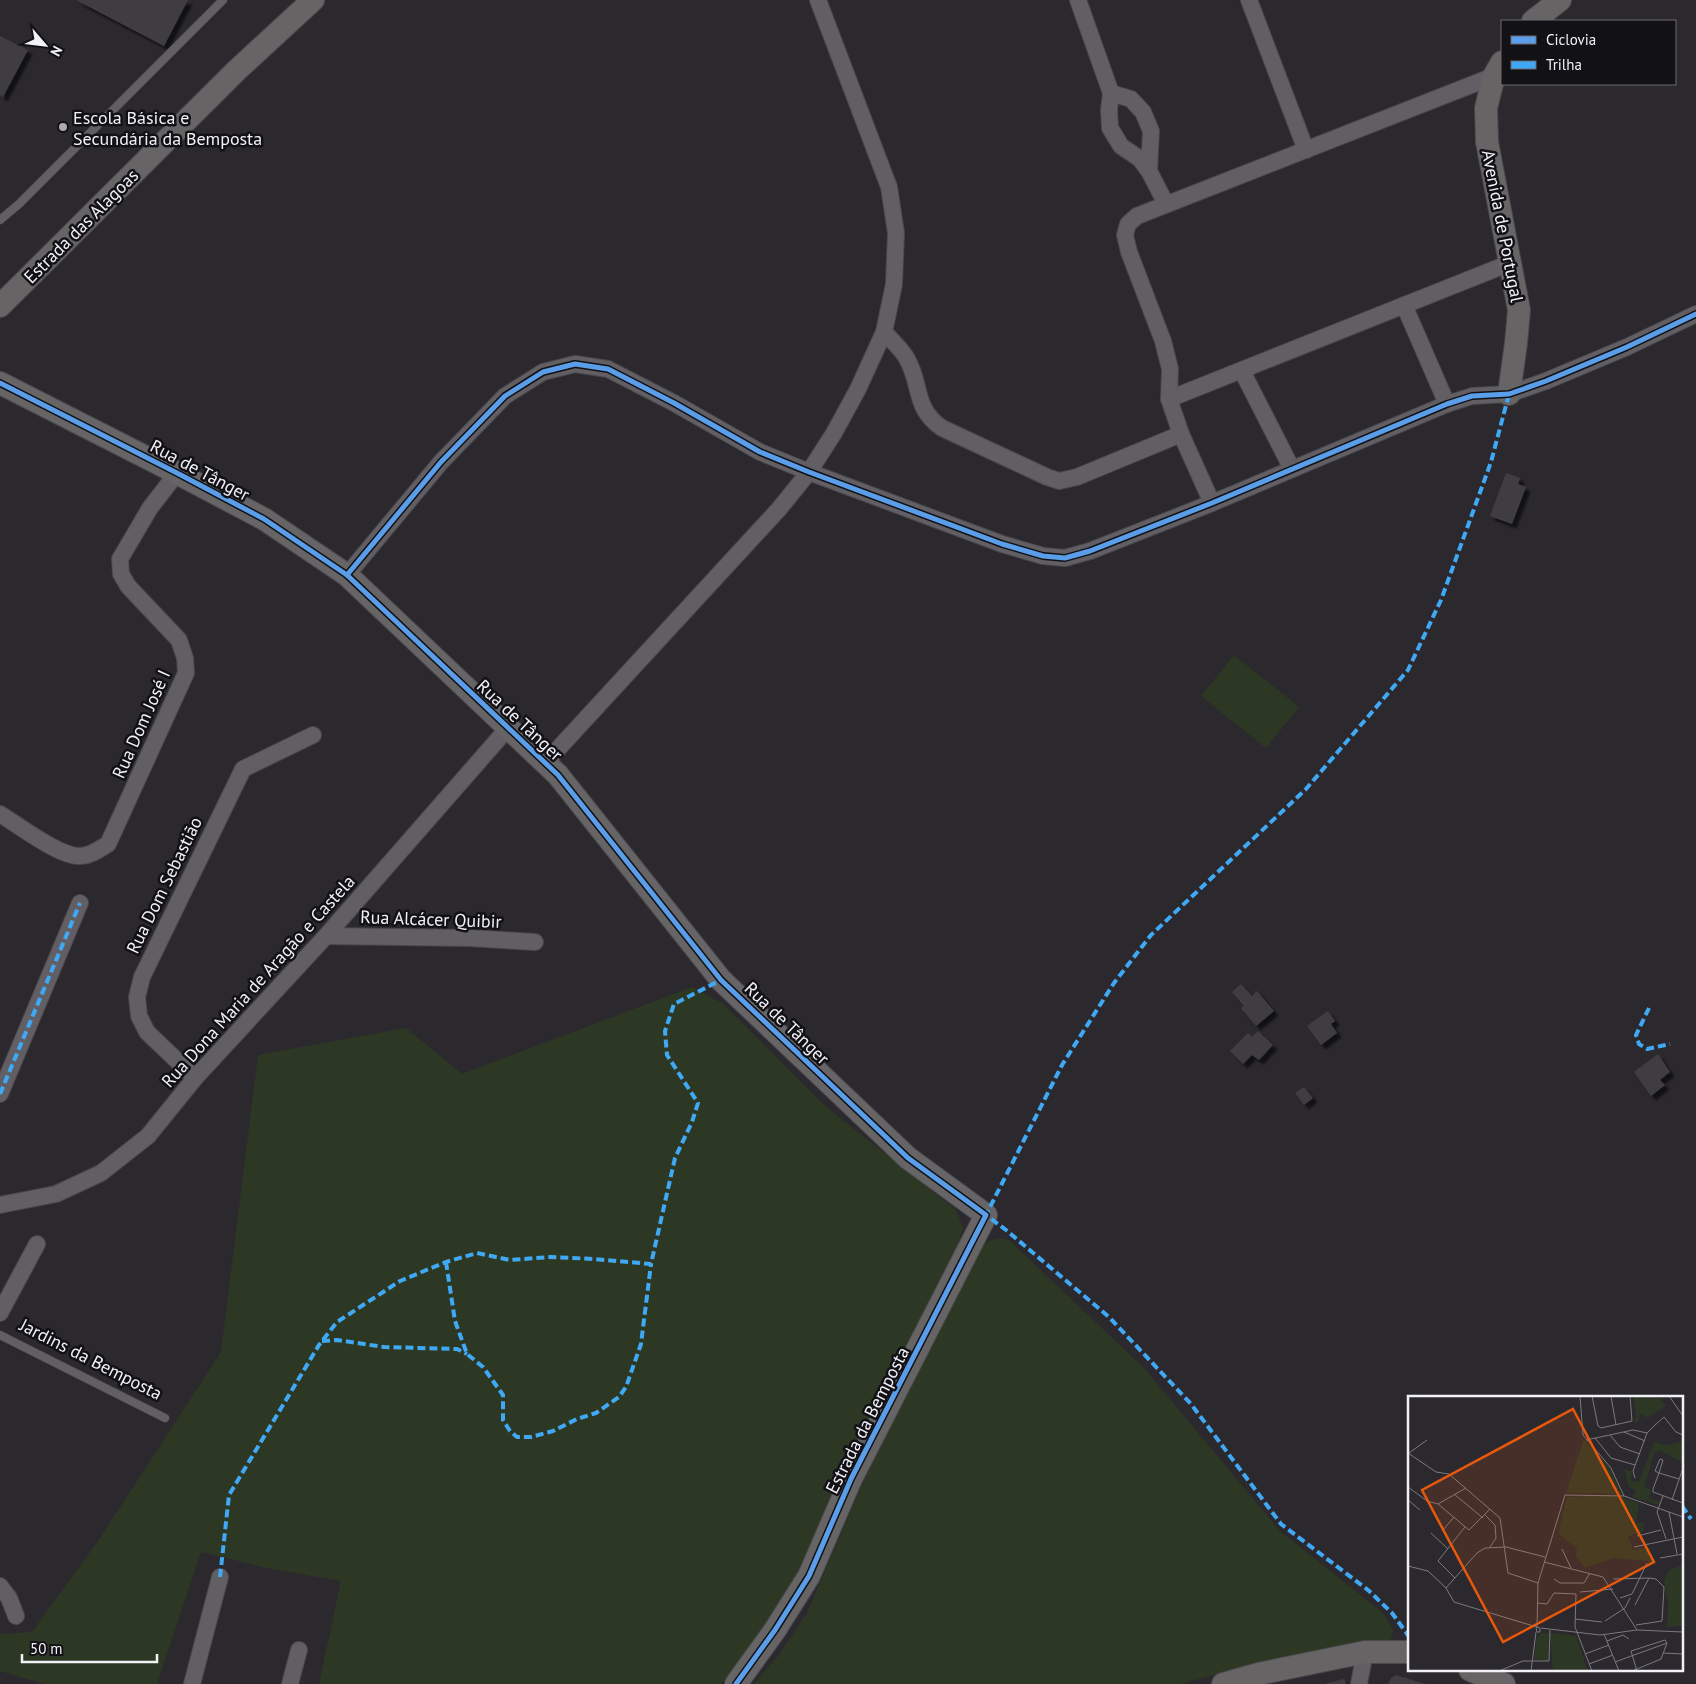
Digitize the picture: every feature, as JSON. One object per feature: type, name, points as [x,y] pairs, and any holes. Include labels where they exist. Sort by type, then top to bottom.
[{"type":"street","name":"Estrada das Alagoas","points":[[0,306],[237,70],[313,0]]},
{"type":"street","points":[[545,763],[779,509],[809,472],[834,433],[858,389],[884,332],[894,284],[896,233],[889,187],[818,0]]},
{"type":"street","points":[[1078,0],[1111,93],[1109,110],[1110,128],[1121,146],[1140,159],[1149,171],[1166,204]]},
{"type":"street","points":[[1249,0],[1306,150]]},
{"type":"street","points":[[1535,20],[1560,0]]},
{"type":"street","points":[[1212,503],[1182,434],[1169,398],[1170,369],[1163,342],[1129,252],[1125,235],[1128,224],[1137,216],[1306,150],[1498,69]]},
{"type":"street","name":"Avenida de Portugal","points":[[1498,69],[1486,108],[1487,142],[1519,310],[1509,394]]},
{"type":"street","points":[[1111,93],[1131,99],[1143,112],[1151,130],[1149,171]]},
{"type":"street","points":[[1169,398],[1242,371],[1510,263]]},
{"type":"street","points":[[1404,305],[1447,404]]},
{"type":"street","points":[[347,575],[441,462],[505,396],[543,372],[575,364],[608,369],[674,403],[760,452],[809,472],[1002,544],[1043,556],[1065,558],[1090,551],[1212,503],[1447,404],[1472,396],[1509,394],[1546,381],[1627,347],[1696,314]]},
{"type":"street","points":[[884,332],[907,358],[924,411],[931,420],[942,428],[1047,477],[1059,481],[1077,477],[1182,434]]},
{"type":"street","points":[[1242,371],[1292,469]]},
{"type":"street","name":"Rua de Tânger","points":[[0,383],[264,519],[347,575],[558,775],[720,980],[908,1158],[986,1215]]},
{"type":"street","name":"Rua Dom José I","points":[[0,814],[60,851],[79,856],[91,854],[108,844],[186,673],[185,658],[179,640],[128,586],[121,574],[120,559],[150,508],[177,473]]},
{"type":"street","name":"Rua Dona Maria de Aragão e Castela","points":[[0,1205],[56,1194],[101,1173],[148,1136],[195,1078],[326,936],[508,728]]},
{"type":"street","name":"Rua Dom Sebastião","points":[[195,1078],[147,1032],[139,1016],[137,997],[142,977],[243,769],[314,735]]},
{"type":"street","points":[[0,1094],[80,904]]},
{"type":"street","name":"Rua Alcácer Quibir","points":[[326,936],[469,938],[535,942]]},
{"type":"street","name":"Estrada da Bemposta","points":[[736,1684],[775,1630],[808,1576],[851,1479],[986,1215]]},
{"type":"street","name":"Jardins da Bemposta","points":[[0,1313],[38,1244]]},
{"type":"street","points":[[192,1684],[220,1577]]},
{"type":"street","points":[[0,1586],[9,1598],[16,1616]]},
{"type":"street","points":[[290,1684],[299,1650]]},
{"type":"street","points":[[1359,1684],[1365,1652]]},
{"type":"street","points":[[1223,1684],[1258,1674],[1365,1652],[1408,1652]]},
{"type":"street","points":[[1475,1672],[1504,1684]]},
{"type":"lane","points":[[0,220],[19,204],[223,0]]},
{"type":"lane","name":"Jardins da Bemposta","points":[[0,1335],[165,1418]]},
{"type":"green space","points":[[1234,655],[1299,707],[1266,748],[1201,696]]},
{"type":"green space","points":[[692,987],[722,1003],[824,1105],[956,1210],[963,1227],[956,1253],[807,1555],[769,1622],[721,1684],[319,1684],[341,1581],[267,1568],[201,1552],[157,1684],[45,1684],[0,1671],[0,1634],[32,1632],[98,1541],[221,1352],[258,1055],[406,1028],[462,1074]]},
{"type":"green space","points":[[1001,1238],[1010,1241],[1145,1369],[1280,1531],[1384,1614],[1393,1630],[1391,1640],[1379,1646],[1262,1663],[1179,1684],[754,1684],[778,1656],[807,1613],[862,1485],[955,1294],[983,1245],[991,1240]]},
{"type":"building","points":[[76,0],[188,0],[164,46]]},
{"type":"building","points":[[0,36],[28,50],[3,97],[0,95]]},
{"type":"building","points":[[1506,473],[1520,478],[1518,484],[1526,487],[1512,524],[1490,516]]},
{"type":"building","points":[[1241,984],[1252,996],[1257,991],[1274,1011],[1256,1026],[1241,1008],[1244,1006],[1232,992]]},
{"type":"building","points":[[1328,1011],[1335,1021],[1331,1024],[1337,1033],[1321,1045],[1307,1026]]},
{"type":"building","points":[[1258,1031],[1273,1045],[1259,1060],[1252,1055],[1243,1064],[1230,1051],[1248,1033],[1252,1037]]},
{"type":"building","points":[[1658,1054],[1670,1072],[1660,1080],[1665,1085],[1651,1096],[1634,1072]]},
{"type":"building","points":[[1304,1087],[1313,1098],[1304,1105],[1295,1093]]},
{"type":"building","points":[[1396,1675],[1425,1684],[1388,1684],[1391,1678]]},
{"type":"building","points":[[1344,1679],[1346,1684],[1327,1684],[1327,1683]]},
{"type":"marked path","points":[[1408,1635],[1392,1613],[1368,1590],[1281,1524],[1191,1404],[1109,1317],[986,1215],[1062,1065],[1114,983],[1151,935],[1306,789],[1408,670],[1441,600],[1491,462],[1509,394]]},
{"type":"marked path","points":[[0,1094],[80,903]]},
{"type":"marked path","points":[[220,1577],[229,1495],[319,1345],[337,1322],[400,1281],[446,1262],[477,1253],[510,1260],[550,1257],[651,1264],[675,1158],[692,1122],[698,1103],[667,1055],[665,1031],[674,1004],[721,980]]},
{"type":"marked path","points":[[1649,1008],[1636,1035],[1639,1044],[1647,1049],[1670,1044]]},
{"type":"marked path","points":[[446,1262],[455,1321],[467,1354],[483,1367],[503,1395],[503,1420],[510,1431],[517,1437],[531,1437],[553,1431],[577,1419],[596,1413],[619,1397],[626,1387],[641,1344],[651,1264]]},
{"type":"marked path","points":[[322,1341],[337,1340],[384,1347],[457,1349],[467,1354]]},
{"type":"marked path","points":[[1684,1509],[1691,1519]]},
{"type":"cycle path","points":[[347,575],[441,462],[505,396],[543,372],[575,364],[608,369],[674,403],[760,452],[809,472],[1002,544],[1043,556],[1065,558],[1090,551],[1212,503],[1447,404],[1472,396],[1509,394],[1546,381],[1627,347],[1696,314]]},
{"type":"cycle path","points":[[0,383],[264,519],[347,575],[558,775],[721,980],[908,1158],[986,1215],[851,1479],[809,1576],[775,1630],[736,1684]]},
{"type":"place","name":"Escola Básica e Secundária da Bemposta","points":[[63,127]]}]
